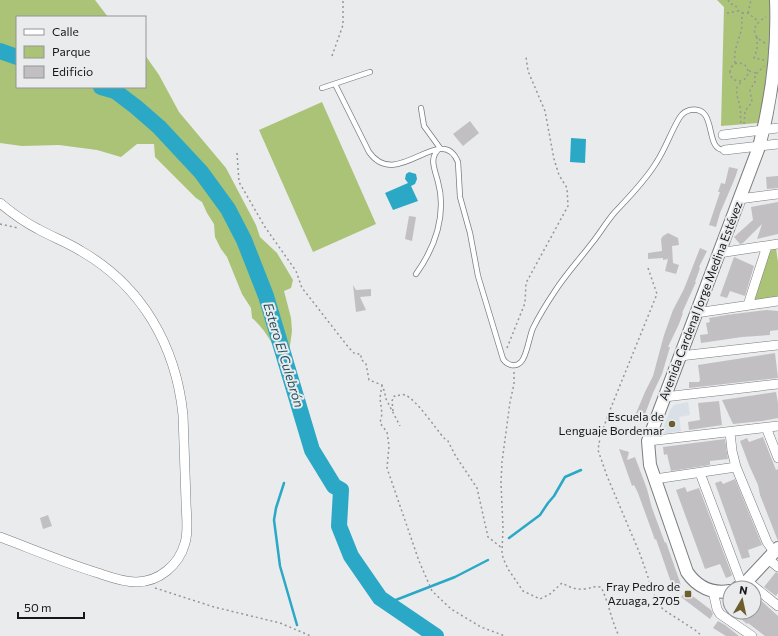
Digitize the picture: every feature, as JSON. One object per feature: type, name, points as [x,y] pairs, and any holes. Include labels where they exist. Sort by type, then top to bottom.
[{"type":"street","name":"Avenida Cardenal Jorge Medina Estévez","points":[[722,591],[713,591],[701,586],[687,572],[655,480],[649,458],[648,442],[759,147],[764,130],[772,88],[776,45],[776,4]]},
{"type":"street","points":[[723,135],[778,128]]},
{"type":"street","points":[[725,150],[778,144]]},
{"type":"street","points":[[739,199],[778,194]]},
{"type":"street","points":[[0,203],[24,221],[82,251],[109,270],[136,298],[150,316],[161,335],[174,366],[182,398],[187,529],[183,550],[176,562],[165,572],[152,579],[137,582],[122,580],[80,567],[0,537]]},
{"type":"street","points":[[719,253],[778,244]]},
{"type":"street","points":[[748,305],[767,246]]},
{"type":"street","points":[[696,313],[778,301]]},
{"type":"street","points":[[680,356],[778,345]]},
{"type":"street","points":[[664,397],[778,384]]},
{"type":"street","points":[[648,442],[778,426]]},
{"type":"street","points":[[766,428],[778,458]]},
{"type":"street","points":[[730,432],[732,451],[736,467],[778,567]]},
{"type":"street","points":[[655,480],[736,467]]},
{"type":"street","points":[[700,473],[740,580]]},
{"type":"street","points":[[747,580],[773,553]]},
{"type":"street","points":[[713,591],[717,609],[720,614],[752,636]]},
{"type":"street","points":[[762,597],[778,606]]},
{"type":"lane","points":[[322,88],[370,72]]},
{"type":"lane","points":[[335,84],[369,152],[378,161],[393,165],[400,164],[414,159],[430,150],[440,148],[447,149],[453,154],[458,162],[460,197],[470,233],[478,276],[503,359],[508,364],[515,365],[522,360],[533,329],[567,273],[614,213],[649,174],[663,153],[683,114],[691,110],[700,111],[703,113],[708,120],[715,146],[719,150],[725,150]]},
{"type":"lane","points":[[421,108],[424,126],[440,148]]},
{"type":"lane","points":[[416,274],[430,252],[438,229],[440,216],[440,193],[433,162],[434,154],[440,148]]},
{"type":"path","points":[[332,56],[343,26],[343,0]]},
{"type":"path","points":[[728,0],[731,4],[735,5],[739,11],[748,13],[758,21]]},
{"type":"path","points":[[748,13],[751,0]]},
{"type":"path","points":[[744,132],[746,108],[752,102],[750,90],[755,82],[756,73],[761,67],[766,66],[764,59],[754,58],[757,51],[757,37],[754,31],[758,21],[776,4]]},
{"type":"path","points":[[727,13],[739,11]]},
{"type":"path","points":[[743,13],[741,18],[742,26],[735,54],[735,63],[730,69],[730,75],[737,81],[743,81]]},
{"type":"path","points":[[757,37],[766,43],[776,45]]},
{"type":"path","points":[[506,349],[525,303],[526,283],[568,206],[568,188],[558,175],[545,111],[528,71],[526,57]]},
{"type":"path","points":[[735,63],[739,62],[744,64],[747,66],[749,71],[747,77],[739,84],[736,93],[740,105],[740,121],[744,132]]},
{"type":"path","points":[[749,71],[756,73]]},
{"type":"path","points":[[237,153],[239,182],[265,228],[296,271],[302,288],[349,348],[355,354],[361,354],[361,359],[366,364],[369,380],[382,385],[386,393],[385,397],[400,426]]},
{"type":"path","points":[[648,268],[657,294],[608,415],[600,438],[598,450],[607,476],[640,554],[657,603],[664,610],[702,636]]},
{"type":"path","points":[[515,365],[514,384],[510,402],[501,476],[503,558],[523,591],[540,599],[550,594],[562,583],[571,589],[584,589],[594,586],[601,587],[606,597],[614,626],[620,636]]},
{"type":"path","points":[[382,385],[380,398],[382,414],[380,423],[387,432],[389,446],[387,468],[419,561],[432,591],[451,608],[482,627],[506,636]]},
{"type":"path","points":[[393,411],[392,401],[394,396],[396,397],[403,394],[414,402],[448,441],[455,455],[477,488],[488,537],[502,548]]},
{"type":"path","points":[[149,587],[214,607],[280,623],[311,636]]},
{"type":"shaded area","name":"Escuela de Lenguaje Bordemar","points":[[688,402],[690,415],[679,417],[681,431],[661,434],[670,410],[674,405]]},
{"type":"green space","points":[[0,0],[95,0],[107,16],[16,16],[16,88],[146,88],[146,56],[159,75],[179,112],[226,168],[256,225],[260,237],[277,253],[293,280],[291,288],[284,291],[291,318],[292,331],[287,367],[263,329],[252,318],[251,308],[242,294],[227,257],[215,237],[214,224],[202,202],[196,198],[155,157],[154,144],[137,144],[121,157],[97,150],[59,145],[22,146],[0,143]]},
{"type":"green space","points":[[717,0],[771,0],[772,57],[758,123],[721,126],[724,7]]},
{"type":"green space","points":[[322,102],[376,224],[313,252],[259,130]]},
{"type":"green space","points":[[776,248],[778,262],[778,298],[753,301],[770,249]]},
{"type":"water","points":[[571,138],[586,139],[585,163],[570,162]]},
{"type":"water","points":[[409,172],[416,174],[417,179],[415,184],[411,186],[418,201],[393,210],[385,193],[408,183],[405,179],[406,174]]},
{"type":"building","points":[[470,121],[479,133],[463,146],[453,134]]},
{"type":"building","points":[[729,167],[738,169],[720,213],[716,227],[709,225],[720,192],[718,192],[721,183],[725,184]]},
{"type":"building","points":[[778,176],[778,188],[767,189],[766,177]]},
{"type":"building","points":[[778,202],[778,234],[757,239],[762,224],[743,243],[740,244],[734,237],[753,220],[751,207]]},
{"type":"building","points":[[409,216],[416,217],[412,241],[405,239]]},
{"type":"building","points":[[668,233],[678,238],[679,245],[672,246],[673,263],[679,265],[676,274],[665,271],[668,259],[648,259],[648,253],[662,251],[661,239]]},
{"type":"building","points":[[700,248],[707,251],[699,267],[696,282],[682,313],[679,324],[668,347],[670,347],[662,374],[642,422],[634,418],[653,376],[664,335],[673,310],[684,289]]},
{"type":"building","points":[[734,257],[754,266],[745,296],[730,291],[727,298],[720,296]]},
{"type":"building","points":[[353,285],[356,290],[371,289],[371,296],[360,297],[366,310],[356,312]]},
{"type":"building","points":[[767,310],[778,311],[778,330],[770,331],[770,335],[742,337],[701,343],[700,335],[708,334],[706,323],[710,322],[709,318]]},
{"type":"building","points":[[775,353],[778,378],[689,388],[689,382],[699,382],[700,380],[698,365]]},
{"type":"building","points":[[776,392],[778,418],[762,421],[733,424],[722,400]]},
{"type":"building","points":[[719,401],[722,425],[689,430],[688,422],[700,420],[698,403]]},
{"type":"building","points":[[763,437],[776,470],[778,469],[778,541],[740,441],[747,438],[749,442]]},
{"type":"building","points":[[725,439],[728,459],[710,461],[710,465],[671,471],[667,454],[664,455],[663,447]]},
{"type":"building","points":[[619,449],[629,452],[627,460],[635,457],[647,489],[652,508],[681,585],[673,588],[656,539],[655,540],[638,493],[634,485],[632,486]]},
{"type":"building","points":[[735,479],[762,545],[748,550],[750,557],[742,559],[715,483],[721,481],[723,484]]},
{"type":"building","points":[[685,487],[687,492],[699,488],[732,575],[731,576],[726,578],[720,564],[705,569],[676,490]]},
{"type":"building","points":[[48,515],[52,526],[43,529],[40,518]]},
{"type":"building","points":[[776,572],[778,573],[778,593],[776,596],[764,587]]},
{"type":"building","points":[[686,591],[711,610],[713,614],[710,619],[681,597]]},
{"type":"building","points":[[762,602],[778,616],[778,636],[765,636],[748,623],[747,624],[742,620],[762,620]]},
{"type":"building","points":[[718,621],[739,636],[726,636],[713,628]]},
{"type":"waterway","name":"Estero El Culebrón","points":[[0,51],[16,57]]},
{"type":"waterway","name":"Estero El Culebrón","points":[[104,88],[115,91],[159,127],[201,172],[228,209],[244,240],[266,296],[312,450],[334,486],[341,490],[339,526],[351,556],[380,598],[436,636]]},
{"type":"waterway","points":[[509,538],[540,515],[554,496],[565,477],[581,470]]},
{"type":"waterway","points":[[284,483],[276,508],[274,520],[280,566],[297,625]]},
{"type":"waterway","points":[[388,603],[455,577],[488,560]]},
{"type":"place","name":"Escuela de Lenguaje Bordemar","points":[[672,424]]},
{"type":"place","name":"Fray Pedro de Azuaga, 2705","points":[[688,594]]}]
